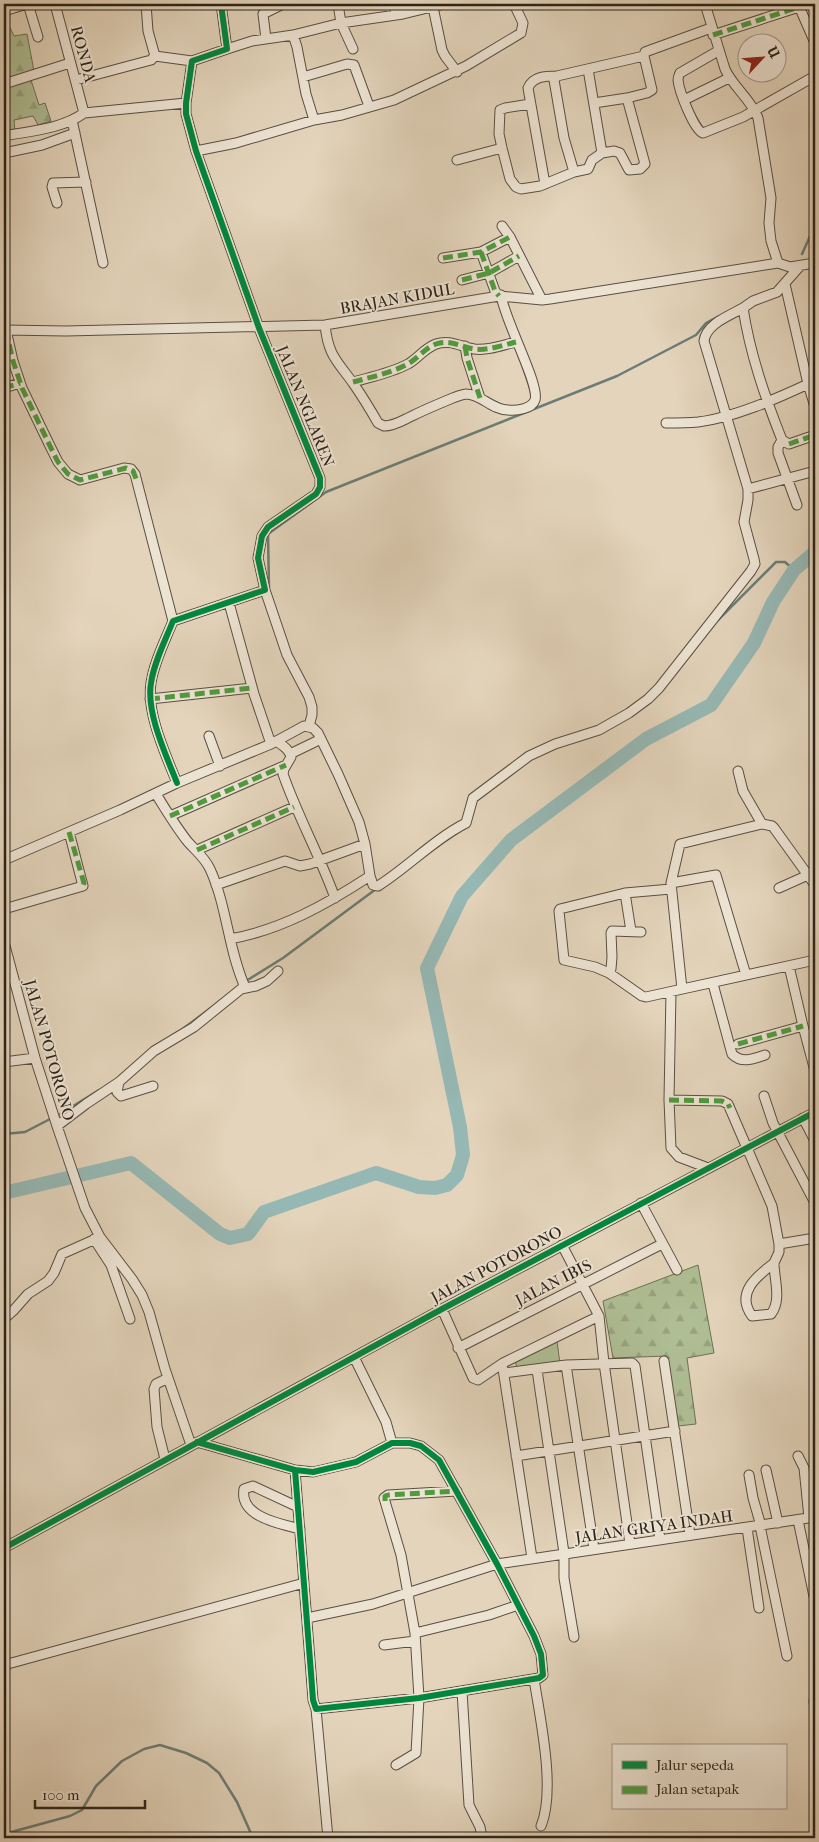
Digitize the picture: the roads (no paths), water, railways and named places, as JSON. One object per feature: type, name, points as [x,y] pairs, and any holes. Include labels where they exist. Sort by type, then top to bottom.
[{"type":"street","points":[[4,11],[12,6],[27,4],[38,37]]},
{"type":"street","name":"RONDA","points":[[55,4],[84,113]]},
{"type":"street","points":[[146,4],[148,31],[155,56]]},
{"type":"street","points":[[221,4],[227,49]]},
{"type":"street","points":[[266,39],[263,14],[284,4]]},
{"type":"street","points":[[338,4],[341,23],[353,49]]},
{"type":"street","points":[[395,15],[396,4]]},
{"type":"street","points":[[76,80],[151,60],[155,56],[192,60],[252,41],[293,35],[341,23],[395,15],[444,4]]},
{"type":"street","points":[[196,150],[236,143],[314,120],[342,115],[394,100],[456,72],[521,34],[523,23],[514,4]]},
{"type":"street","points":[[705,4],[718,51],[729,78],[754,109],[758,118],[771,198],[770,232],[778,263]]},
{"type":"street","points":[[594,103],[627,98],[652,90],[644,56],[645,52],[651,49],[798,5],[815,43]]},
{"type":"street","points":[[433,7],[442,50],[456,72]]},
{"type":"street","points":[[293,35],[306,94],[314,120]]},
{"type":"street","points":[[718,51],[679,74],[678,80],[684,100],[693,122],[700,132],[703,133],[728,124],[815,76]]},
{"type":"street","points":[[545,184],[530,104],[529,84],[546,76],[557,76],[644,56]]},
{"type":"street","name":"JALAN NGLAREN","points":[[192,60],[186,114],[196,150],[259,328],[320,478],[320,487],[316,494],[268,527],[262,536],[258,558],[265,590],[288,655],[309,697],[312,716],[309,726]]},
{"type":"street","points":[[4,84],[70,63]]},
{"type":"street","points":[[303,77],[347,64],[354,65],[369,106]]},
{"type":"street","points":[[588,69],[602,153]]},
{"type":"street","points":[[557,76],[554,80],[564,138],[574,172]]},
{"type":"street","points":[[684,100],[729,78]]},
{"type":"street","points":[[530,104],[500,110],[499,134],[510,179],[516,187],[521,189],[545,184],[574,172],[588,169],[592,160],[602,153],[614,151],[620,153],[628,170],[640,169],[644,166],[627,98]]},
{"type":"street","points":[[4,136],[34,131],[72,120],[84,113],[186,103]]},
{"type":"street","points":[[72,120],[103,263]]},
{"type":"street","points":[[9,152],[42,145],[75,133]]},
{"type":"street","points":[[456,160],[502,148]]},
{"type":"street","points":[[57,203],[52,187],[53,183],[86,182]]},
{"type":"street","points":[[502,226],[510,237],[542,300]]},
{"type":"street","points":[[443,258],[481,252],[510,237]]},
{"type":"street","points":[[325,325],[326,341],[331,354],[352,382],[378,423],[384,426],[398,424],[411,416],[467,394],[480,398],[492,406],[506,410],[528,407],[534,402],[533,383],[516,342],[500,295],[495,291],[481,252]]},
{"type":"street","points":[[462,280],[489,273],[519,256]]},
{"type":"street","points":[[4,860],[273,743],[297,728],[309,726],[313,728],[321,739],[359,822],[370,876],[373,885],[378,886],[427,847],[450,831],[466,823],[473,798],[535,752],[599,730],[630,713],[654,694],[708,627],[755,564],[744,522],[748,489],[704,342],[705,335],[719,321],[753,301],[777,292],[798,266],[815,262]]},
{"type":"street","name":"BRAJAN KIDUL","points":[[5,330],[259,328],[325,325],[500,295],[542,300],[778,263],[815,269]]},
{"type":"street","points":[[785,284],[815,407]]},
{"type":"street","points":[[742,308],[747,337],[767,401],[782,440],[788,444],[815,435]]},
{"type":"street","points":[[5,330],[20,383],[58,462],[68,474],[80,480],[124,468],[131,469],[135,474],[173,621],[152,679],[150,699],[154,721],[177,784]]},
{"type":"street","points":[[352,382],[407,364],[436,344],[457,343],[484,350],[516,342]]},
{"type":"street","points":[[465,346],[480,398]]},
{"type":"street","points":[[4,388],[20,383]]},
{"type":"street","points":[[666,423],[717,419],[808,384]]},
{"type":"street","points":[[782,440],[778,447],[778,453],[797,505]]},
{"type":"street","points":[[748,489],[815,471]]},
{"type":"street","points":[[173,621],[265,590]]},
{"type":"street","points":[[229,603],[252,688],[273,743]]},
{"type":"street","points":[[150,699],[252,688]]},
{"type":"street","points":[[209,736],[220,766]]},
{"type":"street","points":[[290,754],[321,739]]},
{"type":"street","points":[[273,743],[285,747],[290,754],[291,758],[283,774],[294,807],[336,898]]},
{"type":"street","points":[[170,816],[286,765]]},
{"type":"street","points":[[738,771],[743,791],[762,824]]},
{"type":"street","points":[[156,794],[209,868],[216,886],[244,985]]},
{"type":"street","points":[[197,850],[294,807]]},
{"type":"street","points":[[682,989],[671,886],[680,844],[762,824],[772,826],[815,885]]},
{"type":"street","points":[[4,909],[84,886],[69,832]]},
{"type":"street","points":[[216,886],[285,861],[300,866],[310,864],[365,844]]},
{"type":"street","points":[[779,888],[808,874]]},
{"type":"street","points":[[746,975],[716,875],[671,886],[625,894],[560,909],[559,911],[564,960],[595,967],[609,973],[646,997],[714,984],[815,960]]},
{"type":"street","points":[[230,939],[276,927],[336,898],[370,876]]},
{"type":"street","points":[[625,894],[631,931]]},
{"type":"street","points":[[611,969],[611,933],[641,932]]},
{"type":"street","name":"JALAN POTORONO","points":[[4,942],[35,1058],[70,1167],[97,1238]]},
{"type":"street","points":[[789,966],[815,1071]]},
{"type":"street","points":[[55,1120],[86,1104],[119,1082],[154,1051],[194,1027],[244,985],[256,986],[267,981],[278,971]]},
{"type":"street","points":[[714,984],[732,1054],[738,1059],[744,1060],[765,1055]]},
{"type":"street","points":[[671,992],[668,1100],[671,1148],[679,1157],[708,1168]]},
{"type":"street","points":[[738,1044],[803,1026]]},
{"type":"street","points":[[4,1062],[35,1058]]},
{"type":"street","points":[[119,1082],[118,1092],[121,1096],[153,1086]]},
{"type":"street","points":[[764,1096],[773,1123],[815,1204]]},
{"type":"street","points":[[668,1100],[722,1101],[728,1104],[772,1206],[779,1252],[774,1263],[749,1285],[747,1293],[748,1307],[752,1316],[771,1314],[775,1309],[777,1296],[774,1263]]},
{"type":"street","name":"JALAN POTORONO","points":[[4,1548],[442,1309],[746,1149],[777,1130],[815,1112]]},
{"type":"street","points":[[803,1118],[815,1141]]},
{"type":"street","points":[[641,1203],[677,1270]]},
{"type":"street","points":[[4,1319],[28,1294],[48,1281],[54,1273],[62,1254],[97,1238]]},
{"type":"street","points":[[97,1238],[111,1265],[130,1319]]},
{"type":"street","points":[[97,1238],[132,1278],[142,1294],[168,1378],[194,1444],[296,1470],[313,1472],[337,1468],[356,1462],[392,1443],[410,1443],[421,1446],[439,1460],[457,1491],[534,1636],[542,1662],[543,1675],[534,1679],[418,1698],[316,1709]]},
{"type":"street","points":[[779,1244],[815,1238]]},
{"type":"street","name":"JALAN IBIS","points":[[458,1348],[582,1283],[660,1245],[662,1242]]},
{"type":"street","points":[[562,1245],[599,1316],[630,1544]]},
{"type":"street","points":[[442,1309],[458,1348],[476,1380],[480,1380],[599,1316]]},
{"type":"street","points":[[354,1357],[386,1422],[392,1443]]},
{"type":"street","points":[[664,1361],[690,1535]]},
{"type":"street","points":[[503,1368],[537,1370],[566,1365],[628,1362],[635,1366],[660,1540]]},
{"type":"street","points":[[566,1365],[594,1549]]},
{"type":"street","points":[[503,1368],[532,1558]]},
{"type":"street","points":[[537,1370],[564,1554],[564,1578],[574,1637]]},
{"type":"street","points":[[165,1459],[157,1427],[154,1389],[156,1384],[168,1378]]},
{"type":"street","points":[[516,1456],[675,1431]]},
{"type":"street","points":[[798,1456],[804,1468],[812,1518]]},
{"type":"street","points":[[296,1470],[313,1700],[316,1709],[328,1838]]},
{"type":"street","points":[[766,1470],[778,1523]]},
{"type":"street","points":[[749,1475],[787,1656]]},
{"type":"street","points":[[298,1507],[253,1486],[244,1489],[243,1496],[245,1500],[260,1517],[300,1529]]},
{"type":"street","points":[[396,1765],[416,1753],[418,1698],[415,1637],[408,1593],[401,1555],[385,1496],[457,1491]]},
{"type":"street","name":"JALAN GRIYA INDAH","points":[[307,1618],[373,1604],[497,1564],[812,1518]]},
{"type":"street","points":[[798,1520],[815,1601]]},
{"type":"street","points":[[747,1528],[759,1608]]},
{"type":"street","points":[[4,1665],[304,1584]]},
{"type":"street","points":[[384,1645],[518,1605]]},
{"type":"street","points":[[534,1679],[548,1777],[544,1818],[541,1826]]},
{"type":"street","points":[[462,1691],[469,1805],[480,1827],[482,1838]]},
{"type":"waterway","points":[[802,254],[815,225]]},
{"type":"waterway","points":[[269,588],[268,534],[326,492],[617,376],[696,335],[706,323],[719,316]]},
{"type":"waterway","points":[[4,1193],[131,1163],[220,1234],[230,1238],[248,1234],[264,1212],[376,1173],[419,1187],[435,1188],[447,1185],[457,1175],[463,1155],[460,1127],[427,968],[462,896],[511,840],[646,739],[711,705],[754,643],[773,602],[794,570],[815,552]]},
{"type":"waterway","points":[[718,620],[776,562],[785,562],[794,570]]},
{"type":"waterway","points":[[246,981],[283,958],[376,889]]},
{"type":"waterway","points":[[184,1028],[220,1001]]},
{"type":"waterway","points":[[57,1116],[99,1090]]},
{"type":"waterway","points":[[4,1134],[25,1132],[52,1118]]},
{"type":"waterway","points":[[4,1834],[70,1816],[82,1810],[96,1786],[122,1761],[144,1749],[160,1745],[186,1753],[207,1763],[219,1773],[237,1802],[253,1838]]}]
